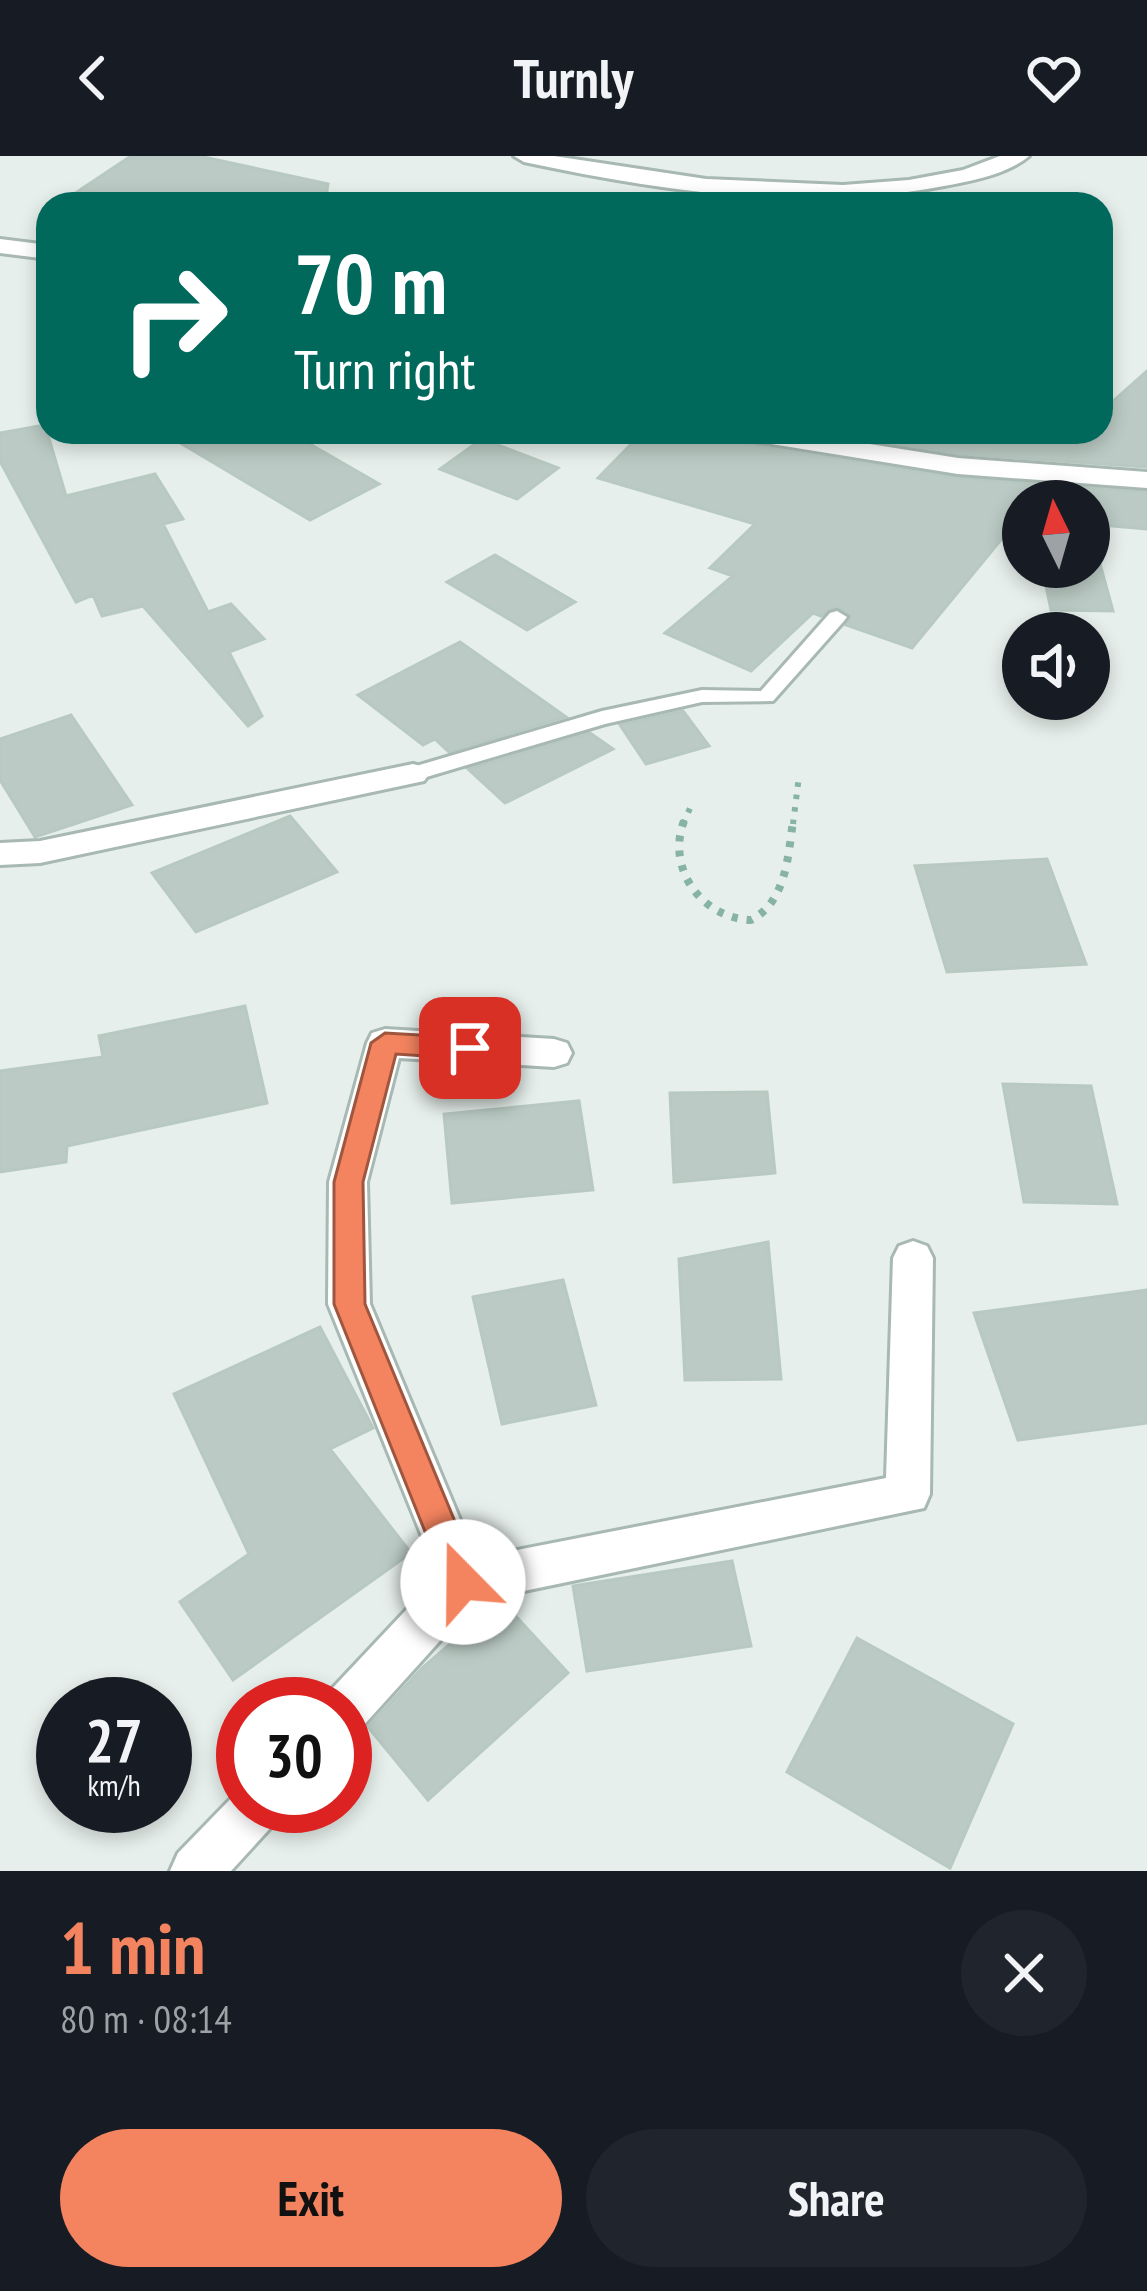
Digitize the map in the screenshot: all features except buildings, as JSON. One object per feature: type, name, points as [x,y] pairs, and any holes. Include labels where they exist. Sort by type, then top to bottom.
[{"type":"street","points":[[534,157],[716,185],[840,189],[928,185],[996,168],[1019,156]]},
{"type":"street","points":[[0,246],[36,250]]},
{"type":"street","points":[[821,444],[958,466],[1147,480]]},
{"type":"street","points":[[0,854],[40,852],[413,774]]},
{"type":"street","points":[[463,1582],[349,1304],[349,1182],[385,1043],[554,1053]]},
{"type":"street","points":[[372,1681],[463,1582],[908,1495],[913,1258]]},
{"type":"street","points":[[196,1871],[231,1833]]},
{"type":"lane","points":[[413,774],[602,718],[702,696],[766,697],[837,617]]},
{"type":"path","points":[[691,806],[676,848],[686,879],[711,908],[733,922],[754,919],[776,898],[800,776]]},
{"type":"route","points":[[463,1582],[349,1304],[349,1182],[385,1043],[470,1048]]}]
